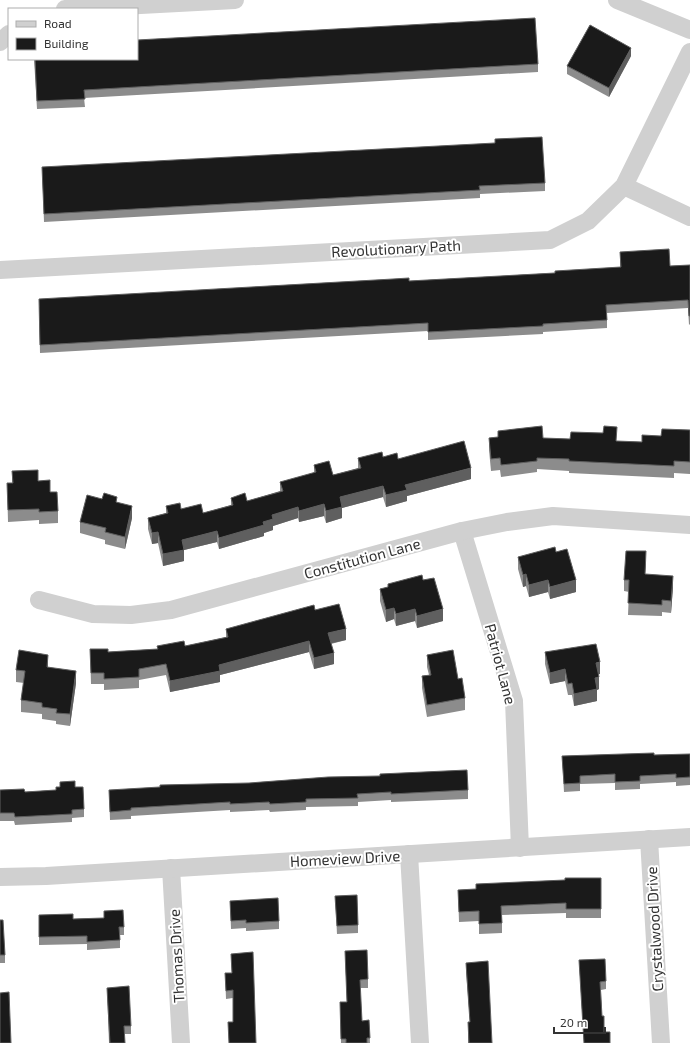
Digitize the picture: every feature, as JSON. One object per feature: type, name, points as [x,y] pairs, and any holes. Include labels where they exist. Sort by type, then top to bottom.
[{"type":"street","points":[[85,8],[235,0]]},
{"type":"street","points":[[617,0],[690,30]]},
{"type":"street","points":[[0,42],[8,35]]},
{"type":"street","name":"Revolutionary Path","points":[[0,270],[550,240],[588,221],[624,186],[690,52]]},
{"type":"street","points":[[624,186],[690,217]]},
{"type":"street","name":"Constitution Lane","points":[[39,600],[93,614],[131,615],[171,610],[462,532],[507,522],[553,516],[690,525]]},
{"type":"street","name":"Patriot Lane","points":[[462,532],[514,701],[520,848]]},
{"type":"street","name":"Homeview Drive","points":[[0,877],[46,876],[690,837]]},
{"type":"street","name":"Crystalwood Drive","points":[[649,839],[661,1043]]},
{"type":"street","points":[[409,854],[420,1043]]},
{"type":"street","name":"Thomas Drive","points":[[171,868],[181,1043]]},
{"type":"building","points":[[535,18],[538,64],[84,90],[85,99],[37,101],[35,60],[138,60],[138,40]]},
{"type":"building","points":[[590,25],[631,48],[609,88],[567,66]]},
{"type":"building","points":[[542,137],[545,183],[479,186],[480,190],[44,214],[42,167],[495,143],[495,139]]},
{"type":"building","points":[[669,249],[670,266],[690,265],[690,316],[688,300],[606,305],[607,320],[543,324],[543,326],[428,332],[428,323],[40,345],[39,299],[409,278],[409,281],[555,273],[555,271],[621,267],[620,252]]},
{"type":"building","points":[[542,426],[543,438],[570,439],[571,432],[603,433],[604,426],[617,427],[616,441],[642,442],[642,435],[661,436],[662,429],[690,430],[690,462],[674,461],[674,466],[537,458],[537,461],[501,465],[500,458],[491,459],[489,438],[498,437],[498,431]]},
{"type":"building","points":[[464,441],[471,468],[405,485],[407,490],[386,495],[383,486],[340,497],[342,507],[326,511],[324,504],[299,511],[298,507],[272,515],[273,519],[263,522],[264,525],[219,538],[217,531],[182,540],[184,550],[163,554],[158,532],[152,533],[148,518],[168,513],[166,506],[180,503],[181,509],[201,504],[203,513],[233,505],[231,498],[245,493],[247,501],[283,491],[280,482],[316,472],[314,465],[329,461],[333,475],[361,468],[358,458],[382,452],[383,457],[397,453],[398,459]]},
{"type":"building","points":[[38,470],[38,481],[50,480],[50,492],[57,492],[58,511],[39,512],[39,509],[8,510],[7,483],[13,483],[12,471]]},
{"type":"building","points":[[104,493],[117,497],[116,502],[132,506],[125,537],[105,532],[106,528],[80,522],[87,495],[102,499]]},
{"type":"building","points":[[555,547],[556,552],[567,549],[576,580],[550,587],[548,580],[529,585],[526,574],[523,575],[518,557]]},
{"type":"building","points":[[626,551],[646,551],[645,574],[673,576],[671,601],[662,600],[662,605],[628,603],[629,580],[624,580]]},
{"type":"building","points":[[422,575],[423,580],[434,578],[443,609],[417,616],[415,609],[396,614],[394,608],[386,610],[380,589],[388,587],[388,584]]},
{"type":"building","points":[[339,604],[346,629],[328,633],[334,653],[314,658],[309,641],[219,665],[220,671],[170,681],[166,664],[139,669],[139,677],[104,679],[104,673],[91,673],[90,649],[108,649],[108,652],[158,649],[157,646],[184,641],[185,646],[228,637],[226,629],[314,605],[315,610]]},
{"type":"building","points":[[596,644],[600,662],[596,663],[599,677],[595,678],[597,689],[574,694],[572,683],[568,684],[565,669],[550,673],[545,652]]},
{"type":"building","points":[[19,650],[48,655],[47,667],[76,671],[70,714],[56,713],[57,709],[42,707],[42,703],[21,700],[25,671],[16,670]]},
{"type":"building","points":[[453,650],[458,679],[462,678],[465,698],[427,705],[422,676],[431,675],[427,655]]},
{"type":"building","points":[[654,753],[654,755],[690,754],[690,777],[676,778],[676,774],[640,776],[640,781],[615,782],[615,774],[580,776],[580,783],[564,784],[562,756]]},
{"type":"building","points":[[467,770],[468,790],[391,794],[391,792],[357,794],[358,798],[306,799],[306,802],[230,804],[230,802],[131,808],[131,810],[110,812],[109,790],[160,787],[160,785],[249,783],[328,777],[380,776],[380,774]]},
{"type":"building","points":[[75,781],[75,787],[83,787],[84,809],[72,810],[72,814],[15,817],[14,813],[0,813],[0,790],[24,789],[25,792],[56,790],[56,787],[60,787],[60,782]]},
{"type":"building","points":[[565,878],[601,878],[601,909],[566,909],[566,903],[501,906],[502,923],[479,924],[479,911],[459,912],[458,890],[476,889],[476,884],[565,880]]},
{"type":"building","points":[[357,895],[358,925],[337,926],[335,896]]},
{"type":"building","points":[[278,898],[279,921],[246,923],[246,920],[231,921],[230,901]]},
{"type":"building","points":[[123,910],[124,927],[119,927],[120,940],[87,942],[87,936],[39,937],[39,915],[73,914],[73,919],[104,918],[104,911]]},
{"type":"building","points":[[0,920],[3,920],[5,955],[0,955]]},
{"type":"building","points":[[367,950],[368,979],[360,980],[362,1021],[369,1020],[370,1038],[367,1038],[367,1043],[346,1043],[346,1039],[341,1039],[340,1002],[347,1002],[345,951]]},
{"type":"building","points":[[253,952],[256,1043],[229,1043],[228,1022],[233,1022],[233,990],[226,991],[225,973],[232,973],[231,954]]},
{"type":"building","points":[[605,959],[606,981],[600,982],[602,1016],[604,1016],[604,1032],[610,1032],[610,1043],[584,1043],[579,960]]},
{"type":"building","points":[[488,961],[492,1043],[469,1043],[468,1022],[470,1022],[466,963]]},
{"type":"building","points":[[129,986],[131,1026],[124,1026],[125,1043],[110,1043],[107,988]]},
{"type":"building","points":[[9,992],[11,1043],[0,1043],[0,993]]}]
